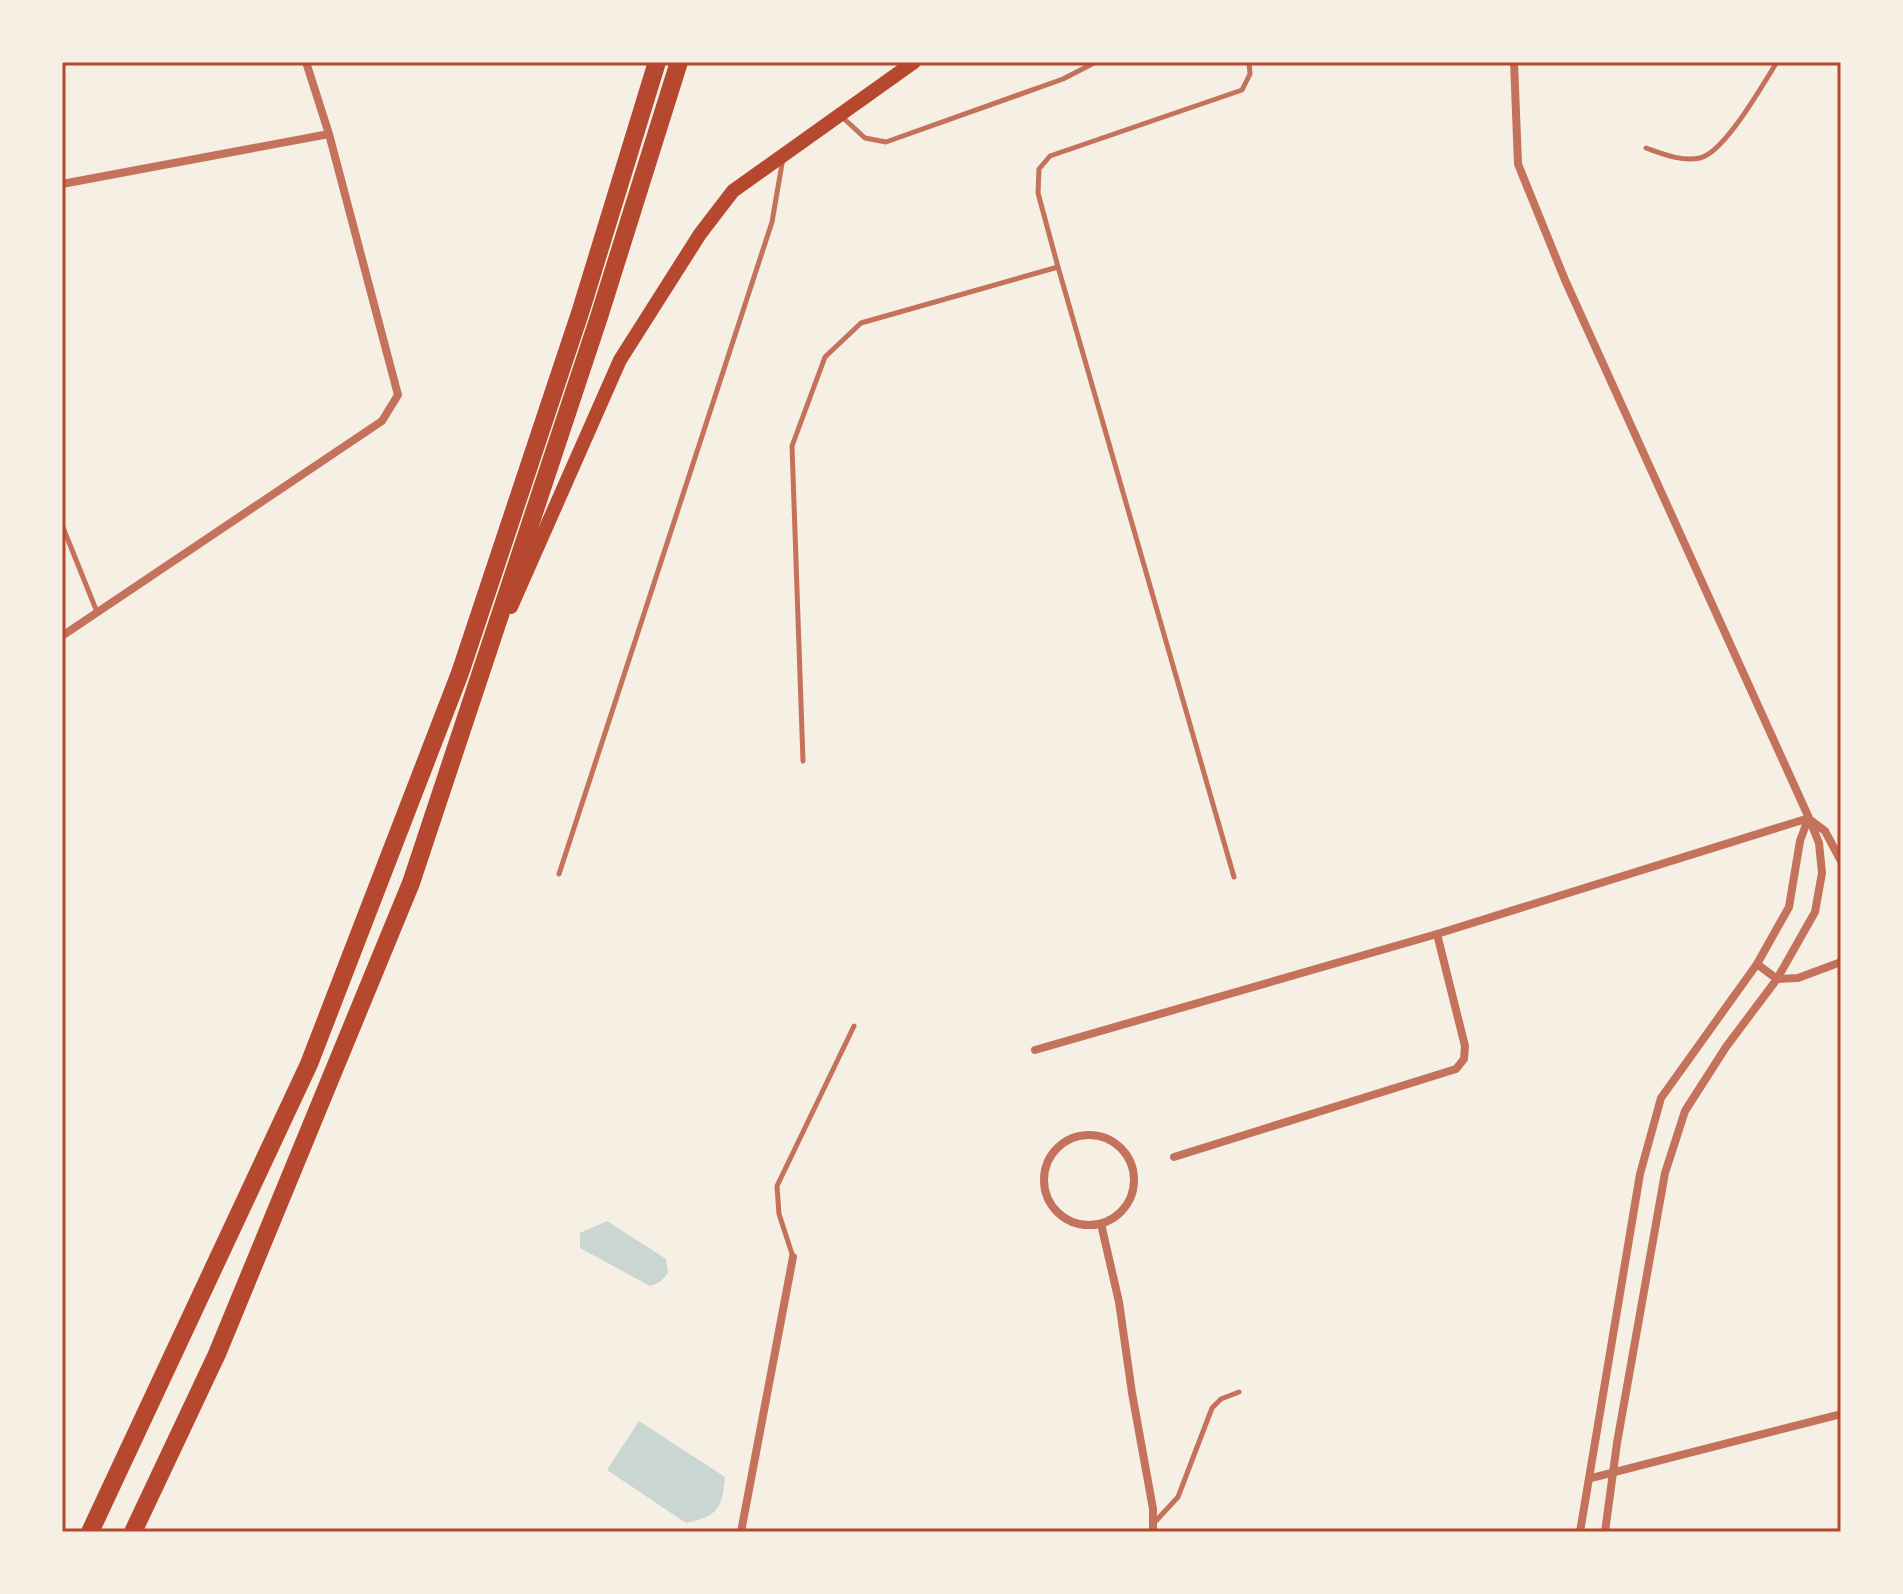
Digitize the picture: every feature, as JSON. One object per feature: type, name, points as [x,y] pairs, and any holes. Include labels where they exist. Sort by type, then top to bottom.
[{"type":"highway","points":[[90,1532],[309,1064],[460,673],[581,310],[657,62]]},
{"type":"highway","points":[[133,1532],[217,1354],[411,883],[599,317],[679,62]]},
{"type":"main road","points":[[479,678],[620,360],[700,234],[733,191],[914,62]]},
{"type":"street","points":[[62,636],[382,421],[398,395],[329,134],[306,62]]},
{"type":"street","points":[[1514,62],[1518,164],[1565,280],[1809,818],[1819,843],[1822,873],[1815,912],[1777,979],[1726,1047],[1685,1111],[1665,1173],[1605,1532]]},
{"type":"street","points":[[62,184],[329,134]]},
{"type":"street","points":[[1809,818],[1825,831],[1841,861]]},
{"type":"street","points":[[1035,1050],[1437,934],[1809,818]]},
{"type":"street","points":[[1580,1532],[1640,1174],[1661,1098],[1757,964],[1789,907],[1800,841],[1809,818]]},
{"type":"street","points":[[1174,1157],[1456,1069],[1464,1059],[1465,1046],[1437,934]]},
{"type":"street","points":[[1757,964],[1777,979],[1798,978],[1841,962]]},
{"type":"street","points":[[1084,1135],[1113,1141],[1132,1164],[1135,1179],[1126,1207],[1115,1218],[1101,1224],[1086,1226],[1072,1222],[1049,1203],[1044,1189],[1048,1159],[1057,1147],[1084,1135]]},
{"type":"street","points":[[1101,1224],[1119,1302],[1153,1509],[1153,1528]]},
{"type":"street","points":[[741,1532],[793,1257]]},
{"type":"street","points":[[1591,1478],[1841,1414]]},
{"type":"lane","points":[[839,114],[865,138],[886,142],[1063,79],[1096,62]]},
{"type":"lane","points":[[1234,877],[1038,193],[1039,169],[1050,156],[1242,90],[1250,74],[1249,62]]},
{"type":"lane","points":[[1646,148],[1675,158],[1703,158],[1727,139],[1777,62]]},
{"type":"lane","points":[[559,874],[772,222],[784,153]]},
{"type":"lane","points":[[803,761],[792,446],[825,357],[861,323],[1058,267]]},
{"type":"lane","points":[[62,525],[97,612]]},
{"type":"lane","points":[[793,1257],[779,1214],[777,1186],[854,1026]]},
{"type":"lane","points":[[1153,1528],[1178,1497],[1212,1408],[1221,1399],[1239,1392]]},
{"type":"shaded area","points":[[607,1221],[666,1259],[668,1273],[660,1282],[650,1286],[580,1248],[580,1233]]},
{"type":"shaded area","points":[[639,1421],[725,1477],[720,1504],[712,1514],[686,1523],[607,1470]]}]
